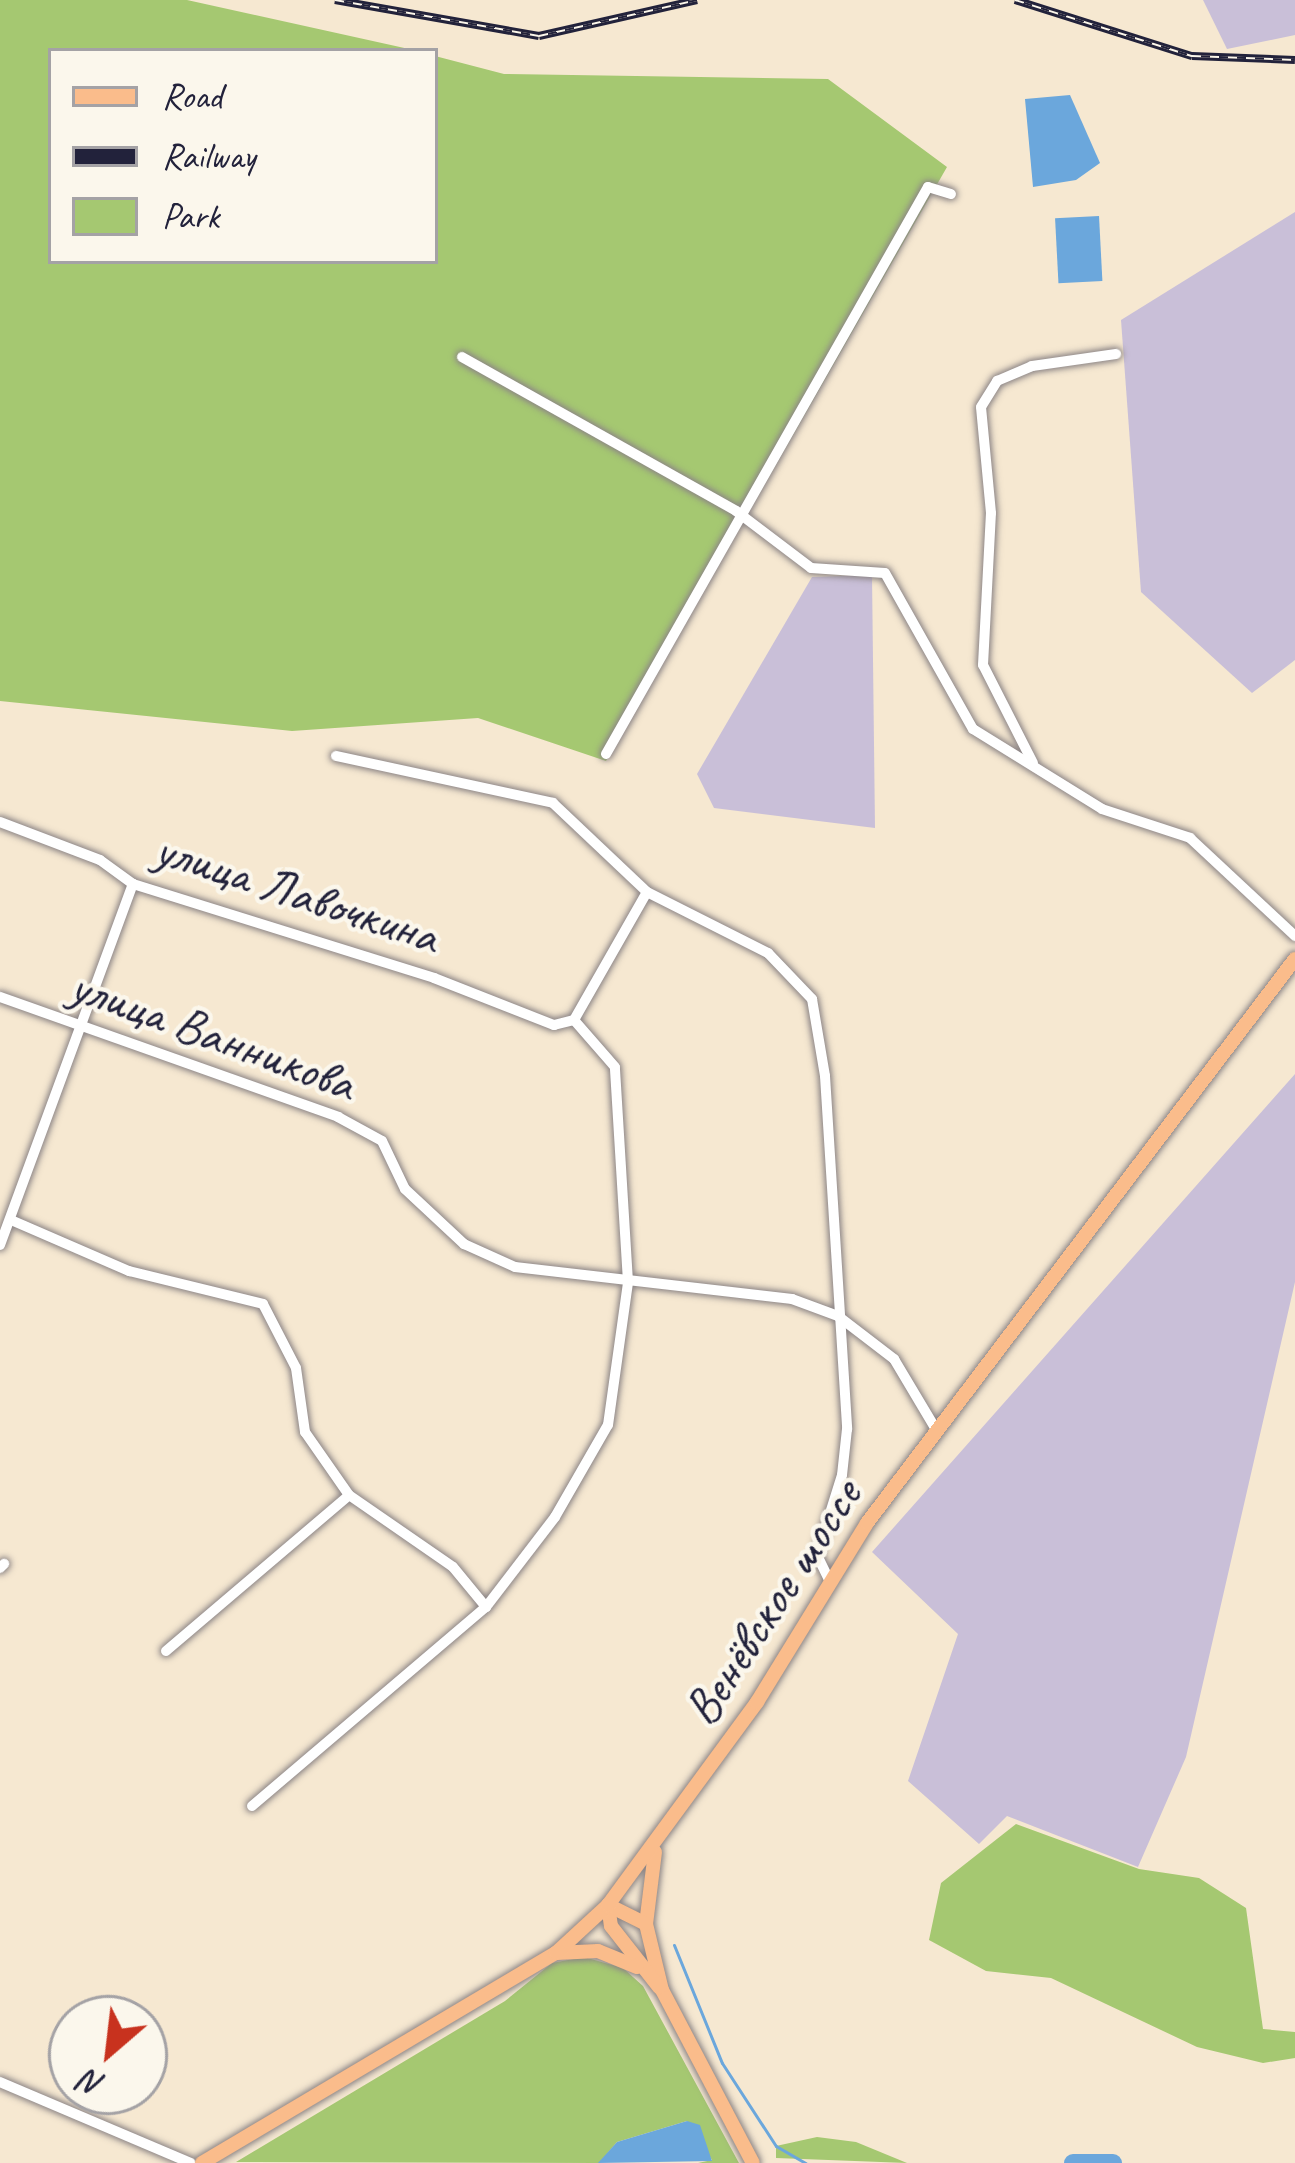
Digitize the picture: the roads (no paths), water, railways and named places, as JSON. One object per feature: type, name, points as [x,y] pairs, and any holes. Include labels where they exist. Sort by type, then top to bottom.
[{"type":"main road","name":"Венёвское шоссе","points":[[202,2163],[556,1953],[608,1905],[757,1702],[830,1582],[937,1432],[1295,959]]},
{"type":"main road","points":[[667,1826],[649,1868],[646,1924],[662,1990],[753,2163]]},
{"type":"main road","points":[[608,1905],[646,1924]]},
{"type":"main road","points":[[608,1905],[611,1926],[662,1990]]},
{"type":"main road","points":[[556,1953],[598,1951],[647,1974]]},
{"type":"street","points":[[606,754],[928,187],[951,194]]},
{"type":"street","points":[[1039,770],[1000,710],[982,665],[991,513],[981,407],[997,381],[1032,366],[1117,354]]},
{"type":"street","points":[[462,357],[740,513],[811,568],[885,573],[973,729],[1102,809],[1190,838],[1295,936]]},
{"type":"street","points":[[336,756],[553,803],[647,892],[768,953],[812,999],[825,1076],[847,1429],[842,1475],[817,1555],[830,1582]]},
{"type":"street","name":"улица Лавочкина","points":[[0,822],[100,860],[134,884],[434,978],[554,1025],[574,1021]]},
{"type":"street","points":[[0,1245],[11,1220],[6,1201],[134,884]]},
{"type":"street","points":[[252,1806],[486,1607],[555,1517],[608,1425],[628,1282],[614,1067],[574,1021],[647,892]]},
{"type":"street","name":"улица Ванникова","points":[[0,997],[338,1118],[382,1141],[405,1189],[464,1244],[515,1268],[792,1299],[838,1316]]},
{"type":"street","points":[[11,1220],[129,1271],[263,1304],[296,1368],[305,1432],[349,1495],[453,1567],[486,1607]]},
{"type":"street","points":[[838,1316],[894,1360],[937,1432]]},
{"type":"street","points":[[166,1651],[349,1495]]},
{"type":"street","points":[[0,2082],[191,2163]]},
{"type":"water","points":[[1070,95],[1100,163],[1076,180],[1033,187],[1025,99]]},
{"type":"water","points":[[1099,216],[1102,281],[1058,283],[1055,218]]},
{"type":"water","points":[[687,2121],[700,2125],[712,2161],[598,2163],[617,2142]]},
{"type":"waterway","points":[[674,1945],[722,2063],[776,2146],[805,2163]]},
{"type":"waterway","points":[[1073,2163],[1113,2163]]},
{"type":"railway","points":[[335,0],[539,36],[697,0]]},
{"type":"railway","points":[[1015,0],[1192,56],[1295,60]]}]
